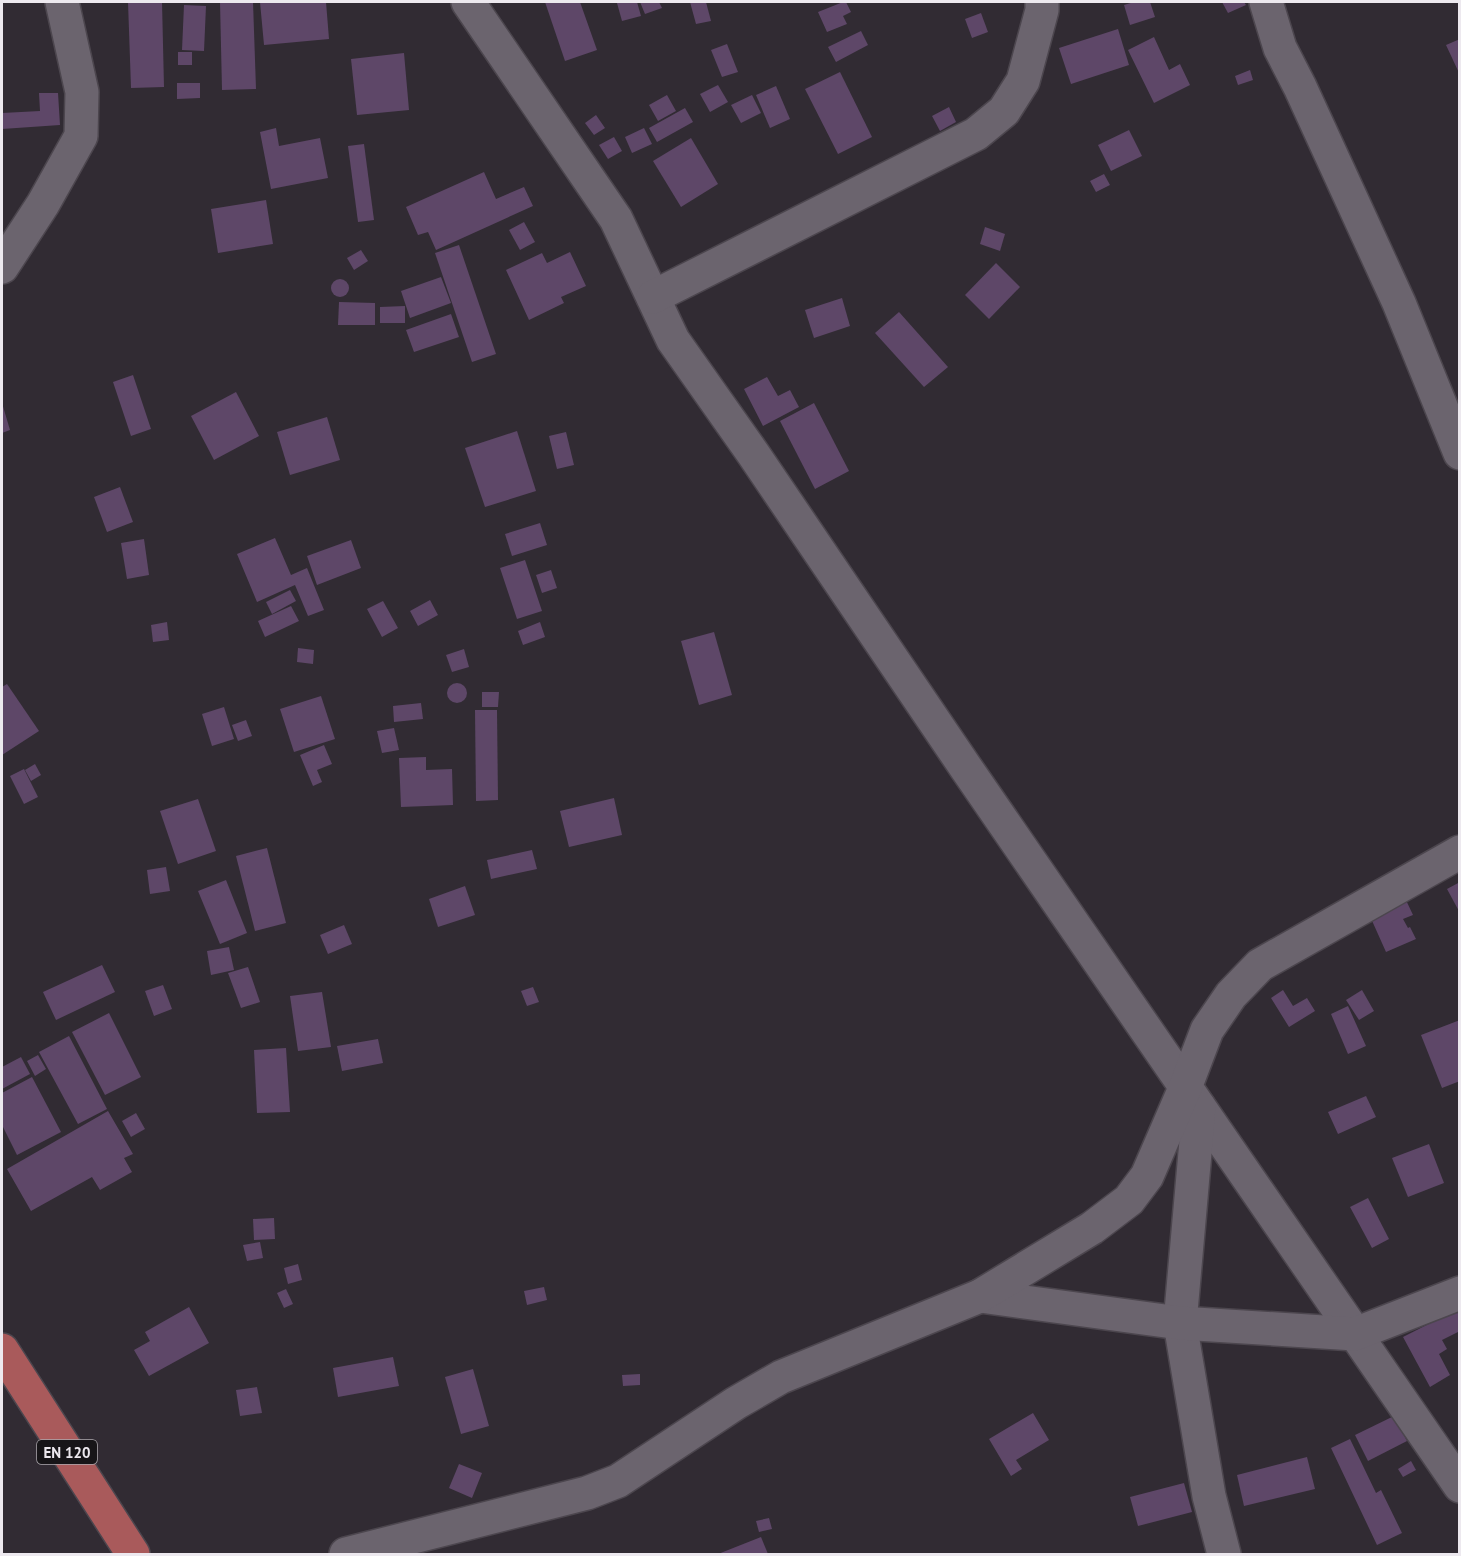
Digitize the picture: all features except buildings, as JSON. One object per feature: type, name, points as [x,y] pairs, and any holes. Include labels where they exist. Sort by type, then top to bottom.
[{"type":"main road","name":"EN 120","points":[[2,1350],[133,1554]]},
{"type":"street","points":[[2,267],[43,204],[81,136],[82,92],[62,2]]},
{"type":"street","points":[[468,2],[616,219],[673,340],[1460,1486]]},
{"type":"street","points":[[653,297],[976,134],[1004,111],[1023,81],[1042,10],[1042,2]]},
{"type":"street","points":[[1266,2],[1280,48],[1399,303],[1460,453]]},
{"type":"street","points":[[1224,1554],[1209,1496],[1180,1323],[1192,1097],[1207,1030],[1232,995],[1260,964],[1460,852]]},
{"type":"street","points":[[346,1554],[587,1493],[618,1481],[736,1403],[781,1377],[980,1296],[1092,1228],[1129,1200],[1147,1176],[1192,1097]]},
{"type":"street","points":[[980,1296],[1180,1323],[1355,1334],[1460,1293]]}]
